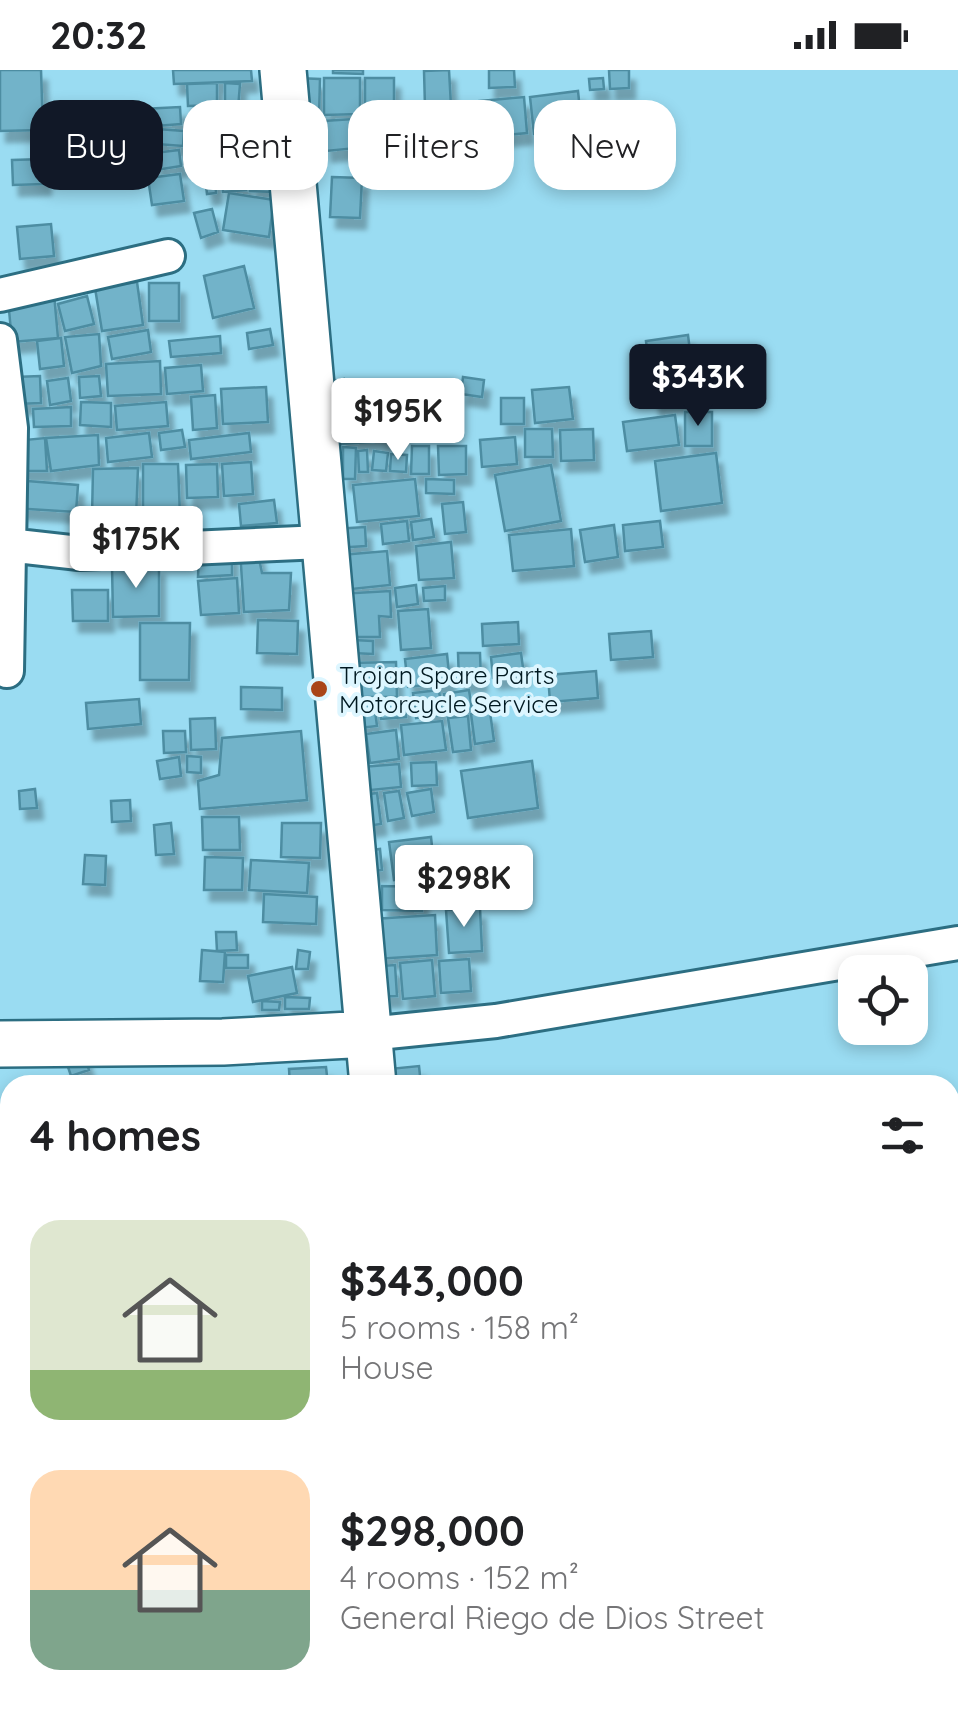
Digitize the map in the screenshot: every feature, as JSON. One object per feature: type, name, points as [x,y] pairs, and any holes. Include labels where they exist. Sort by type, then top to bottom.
[{"type":"street","points":[[283,70],[372,1075]]},
{"type":"street","points":[[0,294],[168,256]]},
{"type":"street","points":[[0,340],[11,428],[7,671]]},
{"type":"street","points":[[8,545],[79,552],[322,542]]},
{"type":"street","points":[[0,1044],[223,1042],[368,1034],[496,1021],[958,943]]},
{"type":"building","points":[[0,70],[41,70],[42,100],[30,100],[30,130],[0,131]]},
{"type":"building","points":[[173,70],[251,70],[252,81],[174,84]]},
{"type":"building","points":[[363,70],[363,74],[333,73]]},
{"type":"building","points":[[449,70],[451,100],[425,100],[424,71]]},
{"type":"building","points":[[489,70],[514,70],[515,87],[489,88]]},
{"type":"building","points":[[609,70],[629,70],[629,88],[610,89]]},
{"type":"building","points":[[296,78],[320,79],[319,100],[295,100]]},
{"type":"building","points":[[324,78],[360,78],[360,100],[348,100],[348,114],[328,115],[328,100],[324,100]]},
{"type":"building","points":[[365,78],[394,78],[394,100],[365,100]]},
{"type":"building","points":[[603,78],[604,89],[590,90],[589,79]]},
{"type":"building","points":[[217,83],[217,100],[188,100],[187,84]]},
{"type":"building","points":[[225,83],[240,84],[239,100],[225,100]]},
{"type":"building","points":[[578,91],[579,100],[534,100],[534,134],[530,97]]},
{"type":"building","points":[[524,97],[527,133],[514,134],[514,100],[492,100]]},
{"type":"building","points":[[180,107],[181,124],[163,125],[163,108]]},
{"type":"building","points":[[348,119],[348,149],[328,151],[328,121]]},
{"type":"building","points":[[163,129],[183,131],[183,146],[163,144]]},
{"type":"building","points":[[179,150],[181,166],[163,169],[163,152]]},
{"type":"building","points":[[30,159],[30,184],[13,185],[12,160]]},
{"type":"building","points":[[180,174],[184,201],[152,205],[150,190],[163,190],[163,176]]},
{"type":"building","points":[[332,177],[348,178],[348,190],[361,190],[360,218],[330,217]]},
{"type":"building","points":[[229,193],[274,200],[269,237],[223,230]]},
{"type":"building","points":[[212,209],[218,232],[201,238],[194,213]]},
{"type":"building","points":[[51,224],[54,256],[20,259],[17,227]]},
{"type":"building","points":[[244,266],[254,308],[213,318],[204,276]]},
{"type":"building","points":[[137,282],[143,325],[102,331],[95,288]]},
{"type":"building","points":[[149,283],[179,283],[179,321],[149,321]]},
{"type":"building","points":[[54,294],[58,338],[12,342],[8,299]]},
{"type":"building","points":[[87,296],[94,324],[65,331],[58,304]]},
{"type":"building","points":[[270,329],[273,345],[249,349],[247,333]]},
{"type":"building","points":[[148,330],[151,352],[112,359],[108,337]]},
{"type":"building","points":[[99,334],[101,366],[72,373],[65,337]]},
{"type":"building","points":[[688,335],[696,399],[654,405],[646,341]]},
{"type":"building","points":[[220,336],[221,353],[171,357],[169,341]]},
{"type":"building","points":[[61,338],[64,366],[40,369],[37,341]]},
{"type":"building","points":[[160,361],[161,394],[108,396],[106,364]]},
{"type":"building","points":[[201,365],[203,391],[167,394],[165,368]]},
{"type":"building","points":[[40,376],[41,403],[16,404],[15,377]]},
{"type":"building","points":[[99,376],[101,396],[80,398],[79,377]]},
{"type":"building","points":[[463,377],[484,380],[482,397],[461,394]]},
{"type":"building","points":[[68,378],[71,401],[50,405],[47,381]]},
{"type":"building","points":[[344,379],[347,391],[316,399],[313,386]]},
{"type":"building","points":[[379,384],[380,413],[357,413],[356,385]]},
{"type":"building","points":[[266,387],[268,422],[223,424],[221,389]]},
{"type":"building","points":[[569,387],[573,419],[535,423],[532,390]]},
{"type":"building","points":[[215,395],[217,428],[193,430],[191,397]]},
{"type":"building","points":[[501,398],[524,398],[524,424],[501,424]]},
{"type":"building","points":[[81,402],[111,403],[111,427],[80,425]]},
{"type":"building","points":[[166,402],[168,426],[117,430],[115,406]]},
{"type":"building","points":[[348,402],[351,415],[337,418],[335,404]]},
{"type":"building","points":[[71,407],[71,426],[34,427],[33,409]]},
{"type":"building","points":[[685,412],[712,412],[712,446],[685,446]]},
{"type":"building","points":[[675,415],[679,445],[627,451],[623,422]]},
{"type":"building","points":[[383,417],[385,441],[341,444],[339,421]]},
{"type":"building","points":[[525,429],[552,429],[553,457],[525,457]]},
{"type":"building","points":[[593,429],[594,460],[561,461],[560,430]]},
{"type":"building","points":[[182,430],[185,447],[161,450],[159,433]]},
{"type":"building","points":[[149,433],[152,457],[108,462],[106,438]]},
{"type":"building","points":[[249,433],[251,452],[191,459],[189,440]]},
{"type":"building","points":[[98,435],[99,465],[51,471],[46,438]]},
{"type":"building","points":[[515,437],[517,464],[482,467],[480,440]]},
{"type":"building","points":[[45,438],[47,471],[17,471],[14,441]]},
{"type":"building","points":[[412,446],[429,446],[429,474],[411,474]]},
{"type":"building","points":[[438,446],[466,446],[466,474],[439,475]]},
{"type":"building","points":[[343,447],[356,448],[355,479],[343,479]]},
{"type":"building","points":[[367,450],[368,472],[359,472],[358,451]]},
{"type":"building","points":[[374,451],[388,453],[386,471],[372,470]]},
{"type":"building","points":[[716,453],[722,503],[661,511],[655,461]]},
{"type":"building","points":[[391,454],[407,455],[406,472],[390,471]]},
{"type":"building","points":[[251,462],[253,494],[224,496],[222,464]]},
{"type":"building","points":[[143,464],[178,464],[180,516],[143,517]]},
{"type":"building","points":[[217,464],[218,497],[187,498],[186,465]]},
{"type":"building","points":[[551,465],[561,521],[505,531],[495,475]]},
{"type":"building","points":[[138,468],[136,518],[92,517],[93,469]]},
{"type":"building","points":[[415,479],[419,516],[357,522],[353,485]]},
{"type":"building","points":[[426,479],[454,480],[454,494],[426,493]]},
{"type":"building","points":[[14,480],[78,485],[76,512],[12,508]]},
{"type":"building","points":[[274,500],[277,523],[241,526],[239,504]]},
{"type":"building","points":[[463,502],[466,532],[445,534],[442,504]]},
{"type":"building","points":[[431,519],[434,537],[413,540],[411,522]]},
{"type":"building","points":[[407,521],[409,541],[383,544],[381,524]]},
{"type":"building","points":[[660,521],[663,547],[625,551],[623,525]]},
{"type":"building","points":[[174,523],[174,537],[142,538],[141,524]]},
{"type":"building","points":[[614,525],[618,557],[585,562],[580,530]]},
{"type":"building","points":[[365,527],[366,546],[335,548],[334,529]]},
{"type":"building","points":[[571,529],[574,566],[513,571],[509,535]]},
{"type":"building","points":[[451,542],[454,578],[419,580],[416,546]]},
{"type":"building","points":[[257,549],[262,573],[291,573],[289,610],[244,612],[240,550]]},
{"type":"building","points":[[232,550],[232,575],[198,577],[199,552]]},
{"type":"building","points":[[387,551],[390,585],[333,591],[329,556]]},
{"type":"building","points":[[159,565],[159,616],[113,617],[112,566]]},
{"type":"building","points":[[237,578],[239,613],[201,615],[198,581]]},
{"type":"building","points":[[416,585],[418,604],[397,607],[395,588]]},
{"type":"building","points":[[445,586],[445,600],[424,601],[423,588]]},
{"type":"building","points":[[72,590],[108,590],[108,621],[73,621]]},
{"type":"building","points":[[390,591],[391,617],[379,616],[380,637],[352,637],[338,594]]},
{"type":"building","points":[[428,609],[431,648],[401,650],[398,611]]},
{"type":"building","points":[[258,620],[298,621],[297,654],[257,653]]},
{"type":"building","points":[[518,622],[519,644],[483,646],[482,624]]},
{"type":"building","points":[[140,623],[190,623],[189,680],[140,680]]},
{"type":"building","points":[[651,631],[653,657],[611,660],[609,634]]},
{"type":"building","points":[[353,640],[373,641],[373,654],[352,653]]},
{"type":"building","points":[[458,653],[480,653],[481,681],[459,682]]},
{"type":"building","points":[[521,653],[524,675],[493,678],[491,657]]},
{"type":"building","points":[[447,654],[450,683],[408,687],[405,659]]},
{"type":"building","points":[[396,662],[397,697],[351,697],[350,663]]},
{"type":"building","points":[[596,671],[598,698],[550,702],[548,675]]},
{"type":"building","points":[[241,687],[282,688],[282,710],[241,709]]},
{"type":"building","points":[[439,690],[442,715],[416,718],[413,693]]},
{"type":"building","points":[[469,690],[472,710],[447,714],[444,694]]},
{"type":"building","points":[[139,699],[141,724],[88,729],[86,703]]},
{"type":"building","points":[[405,699],[406,717],[381,719],[379,701]]},
{"type":"building","points":[[374,703],[377,726],[342,730],[340,706]]},
{"type":"building","points":[[490,712],[494,741],[475,744],[471,714]]},
{"type":"building","points":[[468,716],[471,750],[453,752],[448,718]]},
{"type":"building","points":[[215,718],[216,749],[191,750],[190,719]]},
{"type":"building","points":[[442,721],[446,750],[404,755],[401,725]]},
{"type":"building","points":[[396,730],[399,759],[370,763],[366,734]]},
{"type":"building","points":[[163,731],[185,731],[186,752],[164,753]]},
{"type":"building","points":[[301,731],[307,800],[200,809],[198,781],[219,775],[222,738]]},
{"type":"building","points":[[187,756],[201,757],[201,773],[187,772]]},
{"type":"building","points":[[179,757],[181,776],[160,779],[157,761]]},
{"type":"building","points":[[532,761],[538,808],[468,818],[461,771]]},
{"type":"building","points":[[436,762],[437,785],[412,786],[411,763]]},
{"type":"building","points":[[399,764],[401,787],[351,792],[349,768]]},
{"type":"building","points":[[35,789],[37,808],[20,809],[19,791]]},
{"type":"building","points":[[431,789],[434,812],[412,816],[407,793]]},
{"type":"building","points":[[399,791],[404,818],[388,821],[384,793]]},
{"type":"building","points":[[377,793],[381,824],[352,828],[347,797]]},
{"type":"building","points":[[130,800],[131,821],[112,822],[111,801]]},
{"type":"building","points":[[202,817],[239,817],[240,850],[203,850]]},
{"type":"building","points":[[171,823],[174,854],[156,855],[154,825]]},
{"type":"building","points":[[282,823],[321,823],[320,858],[281,857]]},
{"type":"building","points":[[431,837],[435,874],[394,880],[389,842]]},
{"type":"building","points":[[380,849],[382,870],[358,873],[356,852]]},
{"type":"building","points":[[85,855],[106,856],[105,885],[83,884]]},
{"type":"building","points":[[205,857],[243,858],[242,890],[204,890]]},
{"type":"building","points":[[251,860],[309,863],[307,893],[249,890]]},
{"type":"building","points":[[382,886],[423,887],[422,911],[382,910]]},
{"type":"building","points":[[264,894],[317,897],[316,924],[263,922]]},
{"type":"building","points":[[480,908],[482,951],[449,953],[446,910]]},
{"type":"building","points":[[435,915],[437,955],[376,959],[373,919]]},
{"type":"building","points":[[216,932],[236,932],[237,950],[217,951]]},
{"type":"building","points":[[202,950],[225,952],[223,982],[200,981]]},
{"type":"building","points":[[298,950],[310,952],[308,969],[296,969]]},
{"type":"building","points":[[226,955],[248,955],[248,968],[226,968]]},
{"type":"building","points":[[469,959],[471,991],[441,993],[439,961]]},
{"type":"building","points":[[432,960],[435,996],[403,999],[400,963]]},
{"type":"building","points":[[395,965],[397,996],[370,997],[368,967]]},
{"type":"building","points":[[292,967],[297,993],[253,1002],[248,976]]},
{"type":"building","points":[[285,997],[310,998],[309,1009],[285,1009]]},
{"type":"building","points":[[262,1001],[280,1002],[279,1010],[262,1010]]},
{"type":"building","points":[[84,1055],[89,1070],[71,1075],[66,1061]]},
{"type":"building","points":[[419,1066],[420,1075],[380,1075],[379,1070]]},
{"type":"building","points":[[326,1067],[327,1075],[289,1075],[289,1069]]},
{"type":"place","name":"Trojan Spare Parts Motorcycle Service","points":[[319,689]]}]
